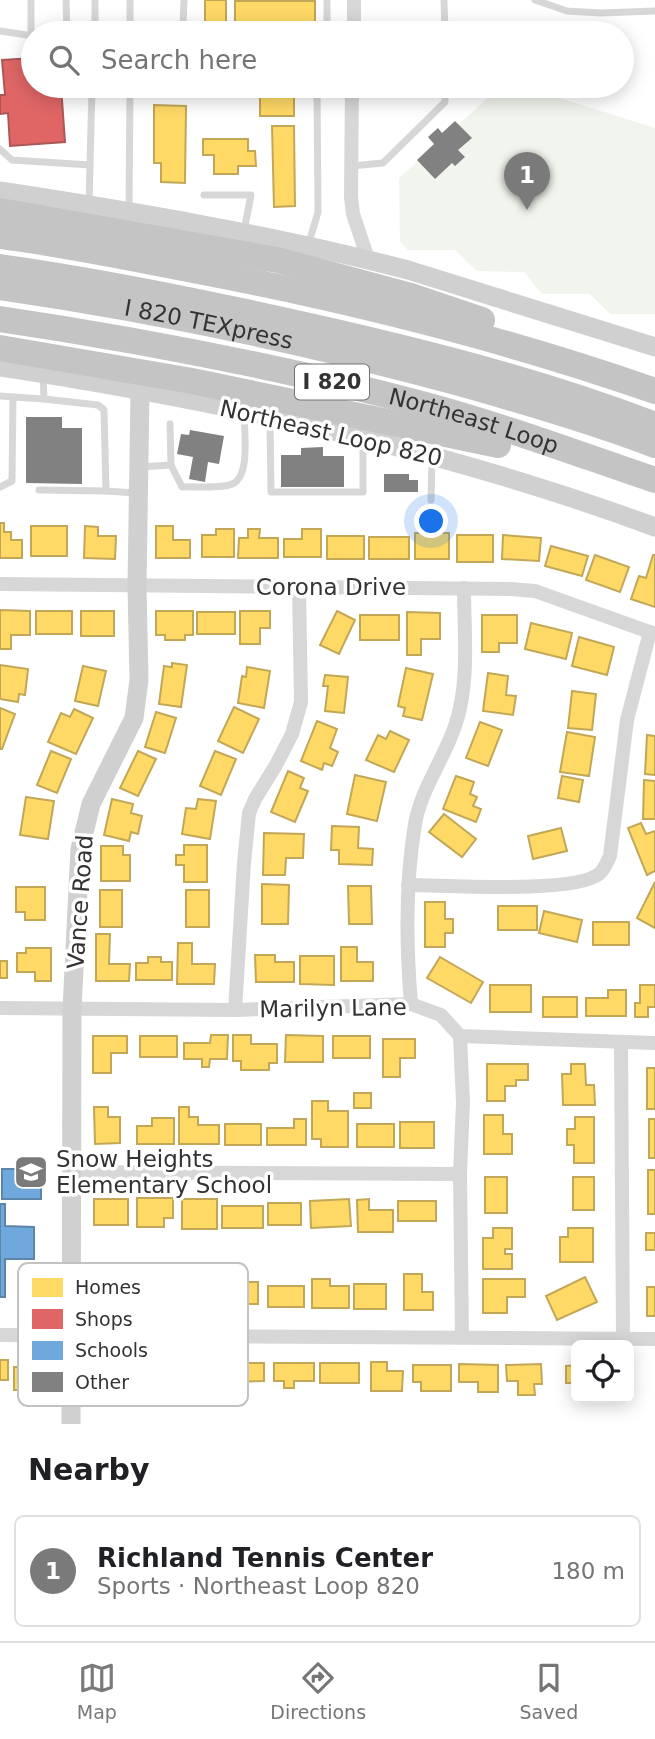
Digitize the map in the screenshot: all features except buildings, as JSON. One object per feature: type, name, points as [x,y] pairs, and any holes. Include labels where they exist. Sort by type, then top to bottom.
[{"type":"highway","points":[[0,211],[277,260],[411,296],[533,338],[575,363]]},
{"type":"highway","points":[[0,236],[272,285],[454,329],[575,363],[655,391]]},
{"type":"highway","name":"I 820 TEXpress","points":[[0,267],[150,293],[386,343],[523,380],[655,425]]},
{"type":"highway","name":"I 820 TEXpress","points":[[0,287],[244,331],[382,362],[520,400],[655,445]]},
{"type":"highway","name":"Northeast Loop","points":[[0,319],[70,329],[197,354],[424,405],[655,480]]},
{"type":"highway","points":[[0,348],[192,381],[478,440],[540,456],[619,483],[655,480]]},
{"type":"main road","points":[[0,191],[244,232],[368,259],[655,347]]},
{"type":"main road","name":"Northeast Loop 820","points":[[0,367],[270,416],[432,456],[602,507],[655,527]]},
{"type":"main road","name":"Vance Road","points":[[71,1263],[72,1009],[80,849],[91,804],[134,718],[139,680],[137,493],[140,391]]},
{"type":"main road","name":"Vance Road","points":[[71,1406],[71,1424]]},
{"type":"street","points":[[354,0],[354,21]]},
{"type":"street","points":[[352,98],[350,166],[353,214],[368,259]]},
{"type":"street","name":"Corona Drive","points":[[0,584],[535,591],[652,633]]},
{"type":"street","points":[[235,1010],[249,813],[292,734],[301,702],[299,587]]},
{"type":"street","points":[[411,1004],[407,948],[408,885],[415,823],[419,807],[455,726],[463,693],[464,588]]},
{"type":"street","points":[[408,885],[553,886],[579,883],[599,874],[610,856],[627,720],[652,633]]},
{"type":"street","name":"Marilyn Lane","points":[[0,1008],[235,1010],[411,1004],[441,1014],[460,1036]]},
{"type":"street","points":[[462,1337],[460,1174],[463,1102],[460,1036],[655,1043]]},
{"type":"street","points":[[621,1043],[623,1339]]},
{"type":"street","points":[[71,1172],[460,1174]]},
{"type":"street","points":[[0,1335],[18,1335]]},
{"type":"street","points":[[248,1336],[655,1339]]},
{"type":"lane","points":[[31,0],[32,21]]},
{"type":"lane","points":[[66,0],[67,21]]},
{"type":"lane","points":[[95,0],[95,21]]},
{"type":"lane","points":[[130,0],[130,21]]},
{"type":"lane","points":[[183,21],[184,0]]},
{"type":"lane","points":[[327,0],[327,21]]},
{"type":"lane","points":[[444,0],[445,21]]},
{"type":"lane","points":[[535,0],[567,11],[655,11]]},
{"type":"lane","points":[[0,31],[21,34]]},
{"type":"lane","points":[[89,205],[92,98]]},
{"type":"lane","points":[[129,211],[130,98]]},
{"type":"lane","points":[[307,246],[318,212],[317,98]]},
{"type":"lane","points":[[350,166],[383,163],[446,102],[446,98]]},
{"type":"lane","points":[[0,149],[12,160],[90,166]]},
{"type":"lane","points":[[204,195],[251,195],[244,232]]},
{"type":"lane","points":[[43,374],[44,399]]},
{"type":"lane","points":[[0,396],[98,405],[104,410],[106,491]]},
{"type":"lane","points":[[0,487],[12,481],[13,397]]},
{"type":"lane","points":[[170,424],[171,465],[182,486],[231,485],[240,479],[245,467],[244,411]]},
{"type":"lane","points":[[270,416],[271,492],[363,492],[363,439]]},
{"type":"lane","points":[[432,456],[432,500]]},
{"type":"lane","points":[[138,467],[171,465]]},
{"type":"lane","points":[[39,490],[137,493]]},
{"type":"shaded area","points":[[488,98],[560,98],[655,128],[655,314],[610,314],[590,294],[542,294],[524,272],[477,271],[455,250],[408,250],[400,242],[399,178]]},
{"type":"place","name":"Richland Tennis Center","points":[[527,210]]},
{"type":"place","name":"Snow Heights Elementary School","points":[[31,1172]]}]
